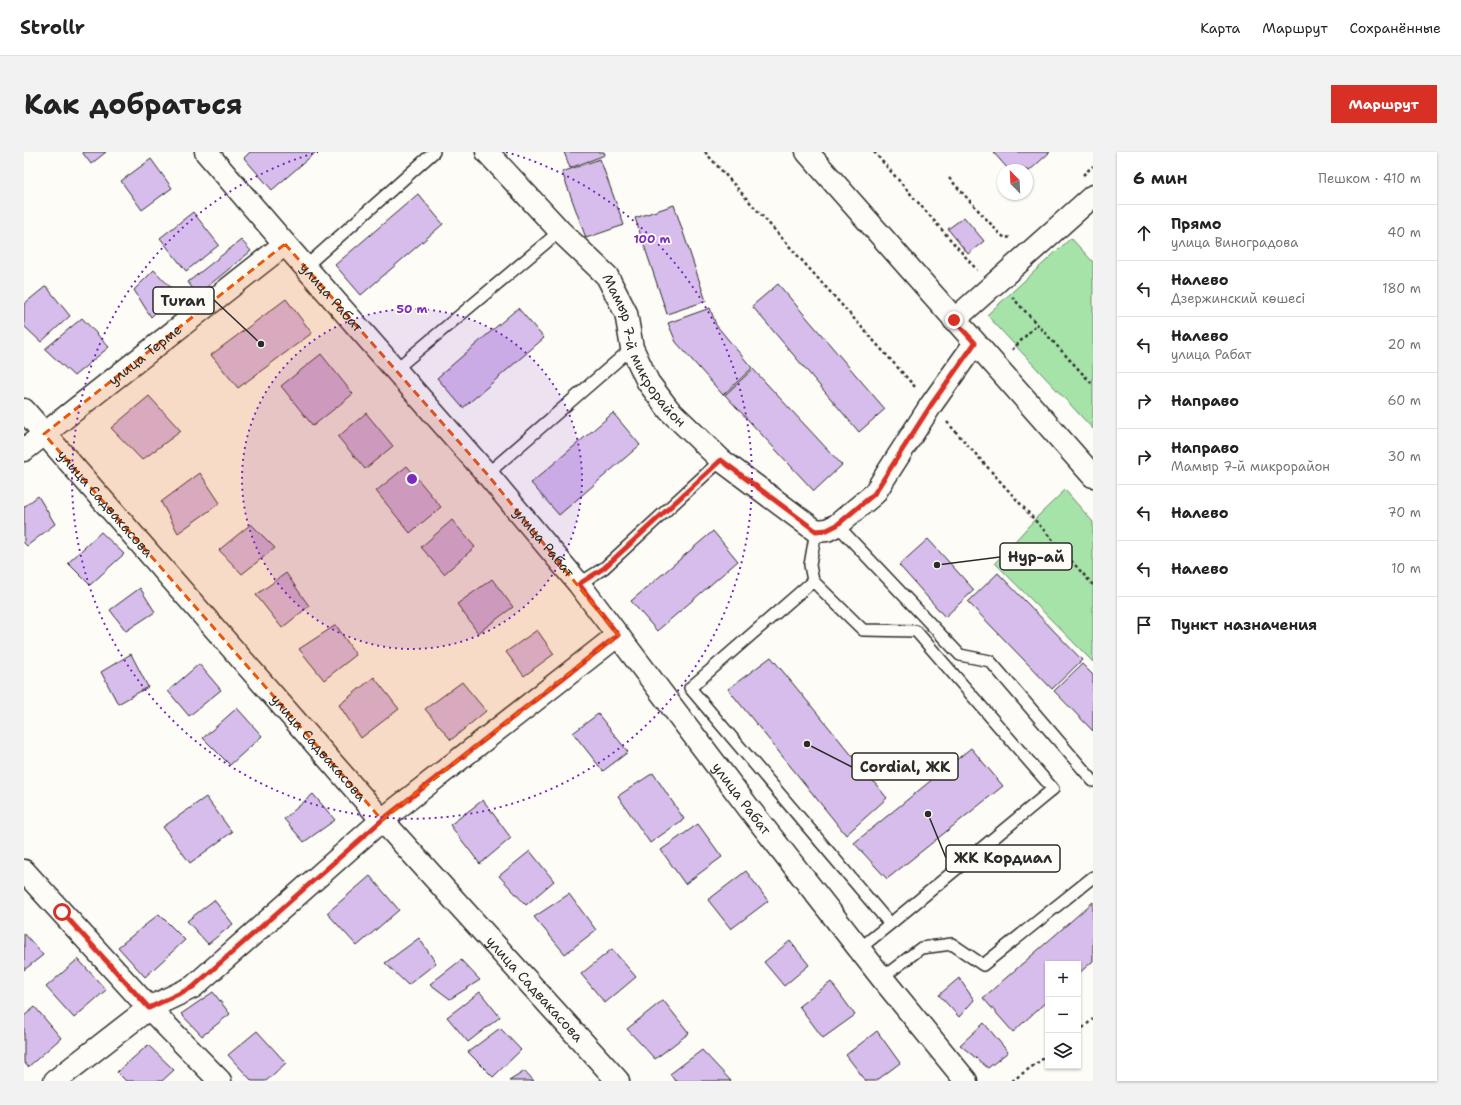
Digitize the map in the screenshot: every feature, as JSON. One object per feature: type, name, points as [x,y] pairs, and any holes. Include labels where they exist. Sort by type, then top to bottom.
[{"type":"street","name":"улица Рабат","points":[[206,152],[487,474],[579,584],[751,811],[882,978],[966,1081]]},
{"type":"street","name":"Мамыр 7-й микрорайон","points":[[487,152],[560,231],[607,276],[626,313],[632,348],[648,382],[669,410],[721,460],[816,531]]},
{"type":"street","points":[[807,152],[1093,476]]},
{"type":"street","points":[[954,320],[1093,196]]},
{"type":"street","name":"улица Терме","points":[[24,450],[285,244]]},
{"type":"street","points":[[816,531],[827,530],[837,525],[874,494],[931,405],[975,343]]},
{"type":"street","name":"улица Садвакасова","points":[[24,410],[382,820],[618,1081]]},
{"type":"street","points":[[55,1081],[149,1008],[193,987],[382,820],[618,635]]},
{"type":"street","points":[[24,871],[149,1008],[220,1081]]},
{"type":"lane","points":[[305,267],[434,152]]},
{"type":"lane","points":[[396,369],[560,231]]},
{"type":"lane","points":[[487,474],[632,348]]},
{"type":"lane","points":[[579,584],[604,568],[721,460]]},
{"type":"lane","points":[[837,525],[960,655],[990,661],[1093,781]]},
{"type":"lane","points":[[816,531],[810,564],[813,581],[863,630],[916,631],[1053,789],[859,949]]},
{"type":"lane","points":[[813,581],[690,688],[890,924]]},
{"type":"lane","points":[[882,978],[921,948],[952,944],[983,965],[1093,877]]},
{"type":"path","points":[[705,152],[1093,585]]},
{"type":"path","points":[[1081,176],[1093,166]]},
{"type":"path","points":[[949,178],[1005,238],[1010,238],[1016,232]]},
{"type":"path","points":[[1010,352],[1037,324]]},
{"type":"path","points":[[1081,1029],[1093,1019]]},
{"type":"path","points":[[1012,1081],[1045,1057]]},
{"type":"highlighted area","points":[[285,244],[487,474],[618,635],[382,820],[44,434]]},
{"type":"green space","points":[[1071,238],[1093,262],[1093,429],[987,315]]},
{"type":"green space","points":[[1065,490],[1093,522],[1093,662],[995,563],[1037,517]]},
{"type":"building","points":[[82,152],[106,152],[91,164]]},
{"type":"building","points":[[250,152],[316,152],[272,190],[244,158]]},
{"type":"building","points":[[564,152],[604,152],[605,155],[570,168]]},
{"type":"building","points":[[993,152],[1050,152],[1033,168],[1033,164],[1004,164]]},
{"type":"building","points":[[151,159],[172,188],[142,210],[121,181]]},
{"type":"building","points":[[600,159],[624,225],[586,238],[562,172]]},
{"type":"building","points":[[418,194],[443,224],[361,295],[335,265]]},
{"type":"building","points":[[674,205],[706,301],[667,314],[635,218]]},
{"type":"building","points":[[193,212],[219,245],[186,271],[160,238]]},
{"type":"building","points":[[964,217],[984,241],[968,254],[948,229]]},
{"type":"building","points":[[241,240],[251,251],[197,295],[188,282]]},
{"type":"building","points":[[154,270],[176,293],[151,317],[134,290]]},
{"type":"building","points":[[778,284],[885,409],[859,432],[752,306]]},
{"type":"building","points":[[46,286],[70,316],[41,342],[24,326],[24,304]]},
{"type":"building","points":[[286,299],[312,333],[238,388],[211,355]]},
{"type":"building","points":[[518,308],[544,338],[463,408],[437,378]]},
{"type":"building","points":[[710,308],[716,325],[752,368],[723,395],[676,342],[668,323]]},
{"type":"building","points":[[82,318],[109,347],[74,376],[45,349]]},
{"type":"building","points":[[321,354],[353,394],[313,426],[281,386]]},
{"type":"building","points":[[753,369],[842,465],[814,491],[725,395]]},
{"type":"building","points":[[149,396],[181,431],[142,460],[111,428]]},
{"type":"building","points":[[366,413],[393,446],[365,469],[338,437]]},
{"type":"building","points":[[613,413],[640,445],[559,515],[531,483]]},
{"type":"building","points":[[407,466],[441,507],[410,533],[376,491]]},
{"type":"building","points":[[200,473],[220,503],[178,533],[161,502]]},
{"type":"building","points":[[38,496],[55,524],[27,546],[24,543],[24,507]]},
{"type":"building","points":[[452,520],[475,547],[444,574],[421,547]]},
{"type":"building","points":[[251,524],[275,548],[242,574],[219,550]]},
{"type":"building","points":[[713,531],[738,561],[657,631],[631,601]]},
{"type":"building","points":[[101,532],[124,554],[90,585],[68,563]]},
{"type":"building","points":[[928,539],[974,590],[945,617],[899,565]]},
{"type":"building","points":[[286,573],[309,606],[282,628],[256,595]]},
{"type":"building","points":[[998,573],[1082,660],[1052,689],[968,602]]},
{"type":"building","points":[[492,579],[513,607],[478,633],[457,604]]},
{"type":"building","points":[[140,588],[155,612],[126,631],[110,610]]},
{"type":"building","points":[[336,625],[356,655],[324,680],[299,649]]},
{"type":"building","points":[[537,630],[554,654],[524,676],[506,652]]},
{"type":"building","points":[[131,654],[148,687],[118,704],[101,672]]},
{"type":"building","points":[[771,657],[887,798],[846,835],[728,689]]},
{"type":"building","points":[[199,664],[221,690],[189,716],[168,691]]},
{"type":"building","points":[[1082,664],[1093,675],[1093,731],[1054,691]]},
{"type":"building","points":[[374,677],[399,709],[361,738],[339,705]]},
{"type":"building","points":[[462,682],[486,711],[451,740],[425,709]]},
{"type":"building","points":[[237,708],[262,736],[230,765],[203,738]]},
{"type":"building","points":[[598,714],[628,752],[603,771],[573,733]]},
{"type":"building","points":[[971,748],[1003,786],[887,879],[854,843]]},
{"type":"building","points":[[653,773],[684,819],[650,843],[618,796]]},
{"type":"building","points":[[313,794],[335,820],[304,842],[284,819]]},
{"type":"building","points":[[206,797],[232,832],[190,863],[163,827]]},
{"type":"building","points":[[483,800],[511,838],[480,864],[450,825]]},
{"type":"building","points":[[698,824],[722,857],[685,884],[661,850]]},
{"type":"building","points":[[530,851],[554,881],[526,905],[499,876]]},
{"type":"building","points":[[746,871],[768,901],[731,929],[708,900]]},
{"type":"building","points":[[370,876],[399,910],[357,946],[327,913]]},
{"type":"building","points":[[569,894],[596,930],[565,954],[534,917]]},
{"type":"building","points":[[214,900],[233,924],[208,944],[187,921]]},
{"type":"building","points":[[1093,902],[1093,961],[1081,971],[1081,961],[1045,961],[1045,1003],[1013,1032],[983,998]]},
{"type":"building","points":[[159,914],[185,940],[145,977],[118,947]]},
{"type":"building","points":[[24,933],[43,955],[24,970]]},
{"type":"building","points":[[419,938],[436,963],[408,985],[385,963]]},
{"type":"building","points":[[790,941],[809,965],[784,986],[764,962]]},
{"type":"building","points":[[612,949],[636,977],[605,1003],[581,974]]},
{"type":"building","points":[[78,959],[106,990],[74,1018],[46,987]]},
{"type":"building","points":[[461,960],[480,980],[450,999],[430,984]]},
{"type":"building","points":[[959,978],[974,1000],[959,1017],[939,995]]},
{"type":"building","points":[[831,982],[855,1015],[823,1038],[799,1006]]},
{"type":"building","points":[[213,992],[230,1014],[202,1036],[181,1014]]},
{"type":"building","points":[[480,992],[500,1017],[468,1042],[447,1017]]},
{"type":"building","points":[[663,1000],[689,1033],[655,1059],[627,1029]]},
{"type":"building","points":[[35,1007],[61,1038],[28,1067],[24,1062],[24,1016]]},
{"type":"building","points":[[984,1023],[1008,1052],[988,1068],[960,1045]]},
{"type":"building","points":[[500,1028],[521,1050],[493,1077],[468,1052]]},
{"type":"building","points":[[257,1031],[286,1063],[266,1081],[252,1081],[228,1055]]},
{"type":"building","points":[[877,1031],[900,1063],[876,1081],[866,1081],[846,1055]]},
{"type":"building","points":[[148,1045],[174,1070],[162,1081],[126,1081],[117,1072]]},
{"type":"building","points":[[702,1050],[731,1081],[675,1081],[670,1074]]},
{"type":"building","points":[[525,1071],[534,1081],[509,1081]]},
{"type":"place","name":"Turan","points":[[261,344]]},
{"type":"place","name":"Нур-ай","points":[[937,565]]},
{"type":"place","name":"Cordial, ЖК","points":[[807,744]]},
{"type":"place","name":"ЖК Кордиал","points":[[928,814]]},
{"type":"route","points":[[62,912],[149,1008],[193,987],[382,820],[618,635],[579,584],[604,568],[721,460],[816,531],[827,530],[837,525],[874,494],[931,405],[975,343],[954,320]]}]
